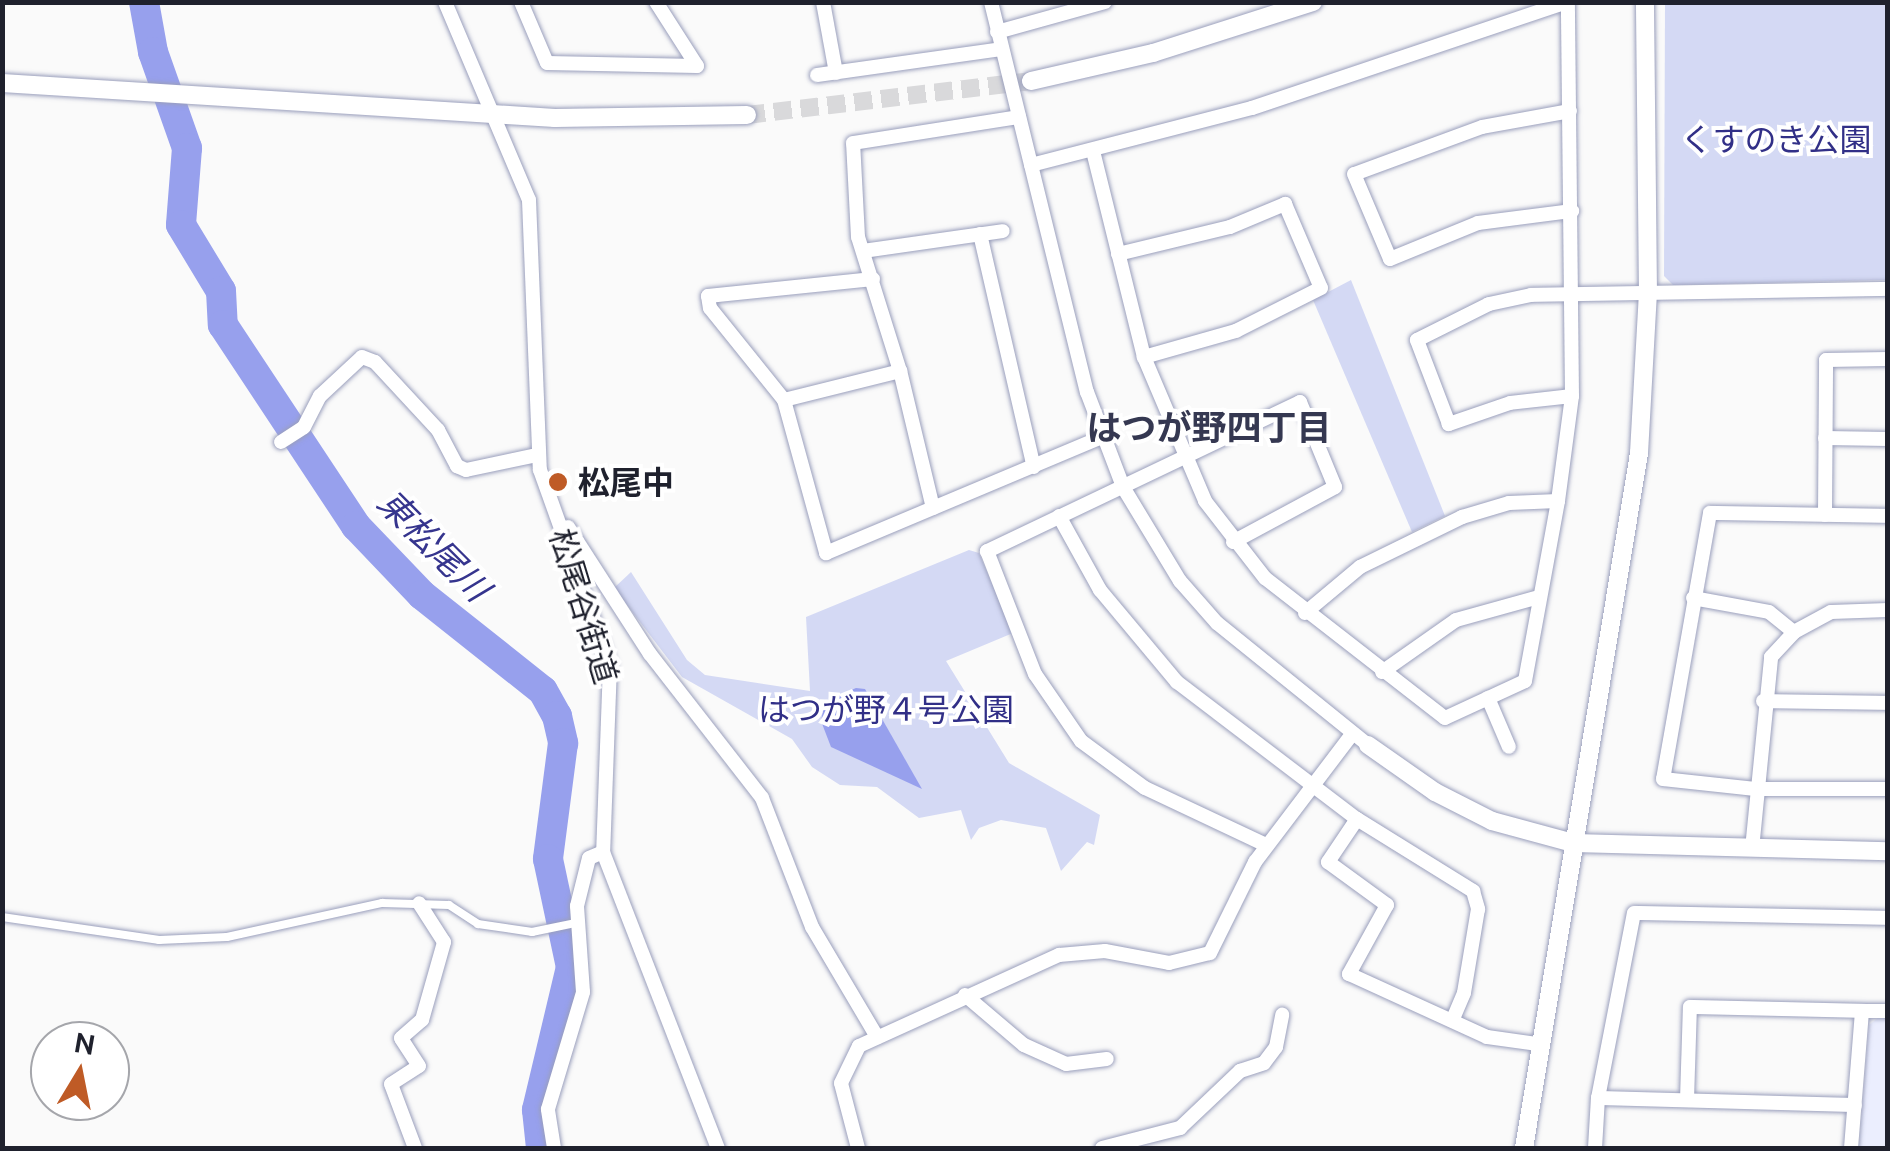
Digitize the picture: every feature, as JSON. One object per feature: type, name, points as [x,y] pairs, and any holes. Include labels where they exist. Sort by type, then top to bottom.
[{"type":"street","name":"松尾谷街道","points":[[445,2],[495,114],[531,216],[537,455],[610,665],[603,852],[718,1148]]},
{"type":"street","points":[[522,2],[546,63],[698,66],[656,2]]},
{"type":"street","points":[[823,2],[836,73]]},
{"type":"street","points":[[991,2],[1102,437],[1122,485],[1180,581],[1217,623],[1360,739],[1434,792],[1492,821],[1573,843],[1888,852]]},
{"type":"street","points":[[998,32],[1058,8],[1105,2]]},
{"type":"street","points":[[1031,80],[1153,53],[1313,2]]},
{"type":"street","points":[[1031,165],[1252,108],[1568,2],[1574,294],[1572,396],[1558,501],[1525,681],[1445,718],[1305,613],[1233,542],[1182,456],[1144,357],[1094,150]]},
{"type":"street","points":[[1524,1148],[1538,1044],[1634,494],[1648,294],[1645,2]]},
{"type":"street","points":[[894,46],[897,64]]},
{"type":"street","points":[[817,75],[1001,48]]},
{"type":"street","points":[[2,83],[495,114],[747,115]]},
{"type":"street","points":[[1570,111],[1444,138],[1354,174],[1390,259],[1478,222],[1572,211]]},
{"type":"street","points":[[933,508],[900,371],[863,251],[853,143],[1020,117]]},
{"type":"street","points":[[1118,254],[1230,227],[1286,204],[1321,288],[1236,331],[1144,357]]},
{"type":"street","points":[[863,251],[1004,231]]},
{"type":"street","points":[[980,234],[1034,467]]},
{"type":"street","points":[[873,279],[708,296],[710,308],[784,400],[820,556],[1102,437]]},
{"type":"street","points":[[1572,396],[1510,403],[1450,424],[1417,340],[1489,304],[1574,294],[1888,289]]},
{"type":"street","points":[[282,442],[304,428],[320,396],[362,356],[376,362],[438,430],[457,466],[466,470],[537,455]]},
{"type":"street","points":[[1825,515],[1826,360],[1888,358]]},
{"type":"street","points":[[784,400],[900,371]]},
{"type":"street","points":[[1233,542],[1335,487],[1300,402],[986,551],[1048,699],[1082,741],[1122,774],[1266,845]]},
{"type":"street","points":[[1825,438],[1888,439]]},
{"type":"street","points":[[1305,613],[1360,566],[1462,518],[1509,503],[1558,501]]},
{"type":"street","points":[[554,506],[650,654],[762,798],[812,927],[877,1037]]},
{"type":"street","points":[[1888,516],[1710,513],[1663,780],[1755,789],[1888,789]]},
{"type":"street","points":[[1059,516],[1100,590],[1155,661],[1357,819],[1457,876],[1477,900],[1464,993],[1452,1021]]},
{"type":"street","points":[[1382,672],[1456,620],[1538,597]]},
{"type":"street","points":[[1693,598],[1769,612],[1794,632]]},
{"type":"street","points":[[1752,850],[1763,702],[1772,657],[1794,632],[1831,612],[1888,610]]},
{"type":"street","points":[[1488,698],[1509,747]]},
{"type":"street","points":[[1763,702],[1888,703]]},
{"type":"street","points":[[856,1148],[841,1083],[859,1046],[1060,955],[1105,951],[1168,963],[1210,953],[1266,845],[1314,783],[1360,739]]},
{"type":"street","points":[[1357,819],[1328,862],[1387,905],[1349,974],[1487,1037],[1538,1044]]},
{"type":"street","points":[[554,1148],[548,1109],[583,992],[576,923],[588,858],[603,852]]},
{"type":"street","points":[[414,1148],[390,1084],[419,1066],[401,1038],[422,1020],[444,942],[419,903]]},
{"type":"street","points":[[1595,1148],[1598,1098],[1634,913],[1888,918]]},
{"type":"street","points":[[965,995],[1024,1044],[1066,1064],[1108,1059]]},
{"type":"street","points":[[1687,1100],[1690,1007],[1888,1011]]},
{"type":"street","points":[[1852,1148],[1862,1011]]},
{"type":"street","points":[[1102,1148],[1180,1128],[1240,1071],[1264,1063],[1276,1047],[1282,1015]]},
{"type":"street","points":[[1598,1098],[1855,1105]]},
{"type":"lane","points":[[2,918],[159,940],[228,936],[382,903],[449,906],[478,924],[532,932],[576,923]]},
{"type":"shaded area","points":[[1878,1018],[1887,1018],[1887,1148],[1859,1148],[1869,1025]]},
{"type":"green space","name":"くすのき公園","points":[[1665,3],[1887,3],[1887,280],[1673,285],[1664,276]]},
{"type":"green space","points":[[1351,280],[1445,516],[1412,532],[1313,300]]},
{"type":"green space","name":"はつが野４号公園","points":[[969,550],[979,553],[1013,633],[946,661],[1009,763],[1100,815],[1094,845],[1087,842],[1061,871],[1046,828],[1001,820],[979,828],[971,840],[961,810],[919,818],[877,787],[840,785],[812,767],[792,739],[682,677],[614,588],[631,572],[687,660],[705,675],[810,691],[806,617]]},
{"type":"water","points":[[856,688],[865,689],[922,789],[831,747],[821,721],[825,701]]},
{"type":"waterway","name":"東松尾川","points":[[144,2],[153,52],[187,148],[181,225],[221,291],[223,325],[356,526],[422,595],[543,691],[557,716],[563,743],[548,859],[571,967],[537,1110],[541,1148]]},
{"type":"tunnel","points":[[747,115],[1031,81]]},
{"type":"place","name":"松尾中","points":[[558,482]]},
{"type":"district","name":"はつが野四丁目","points":[[1209,427]]}]
